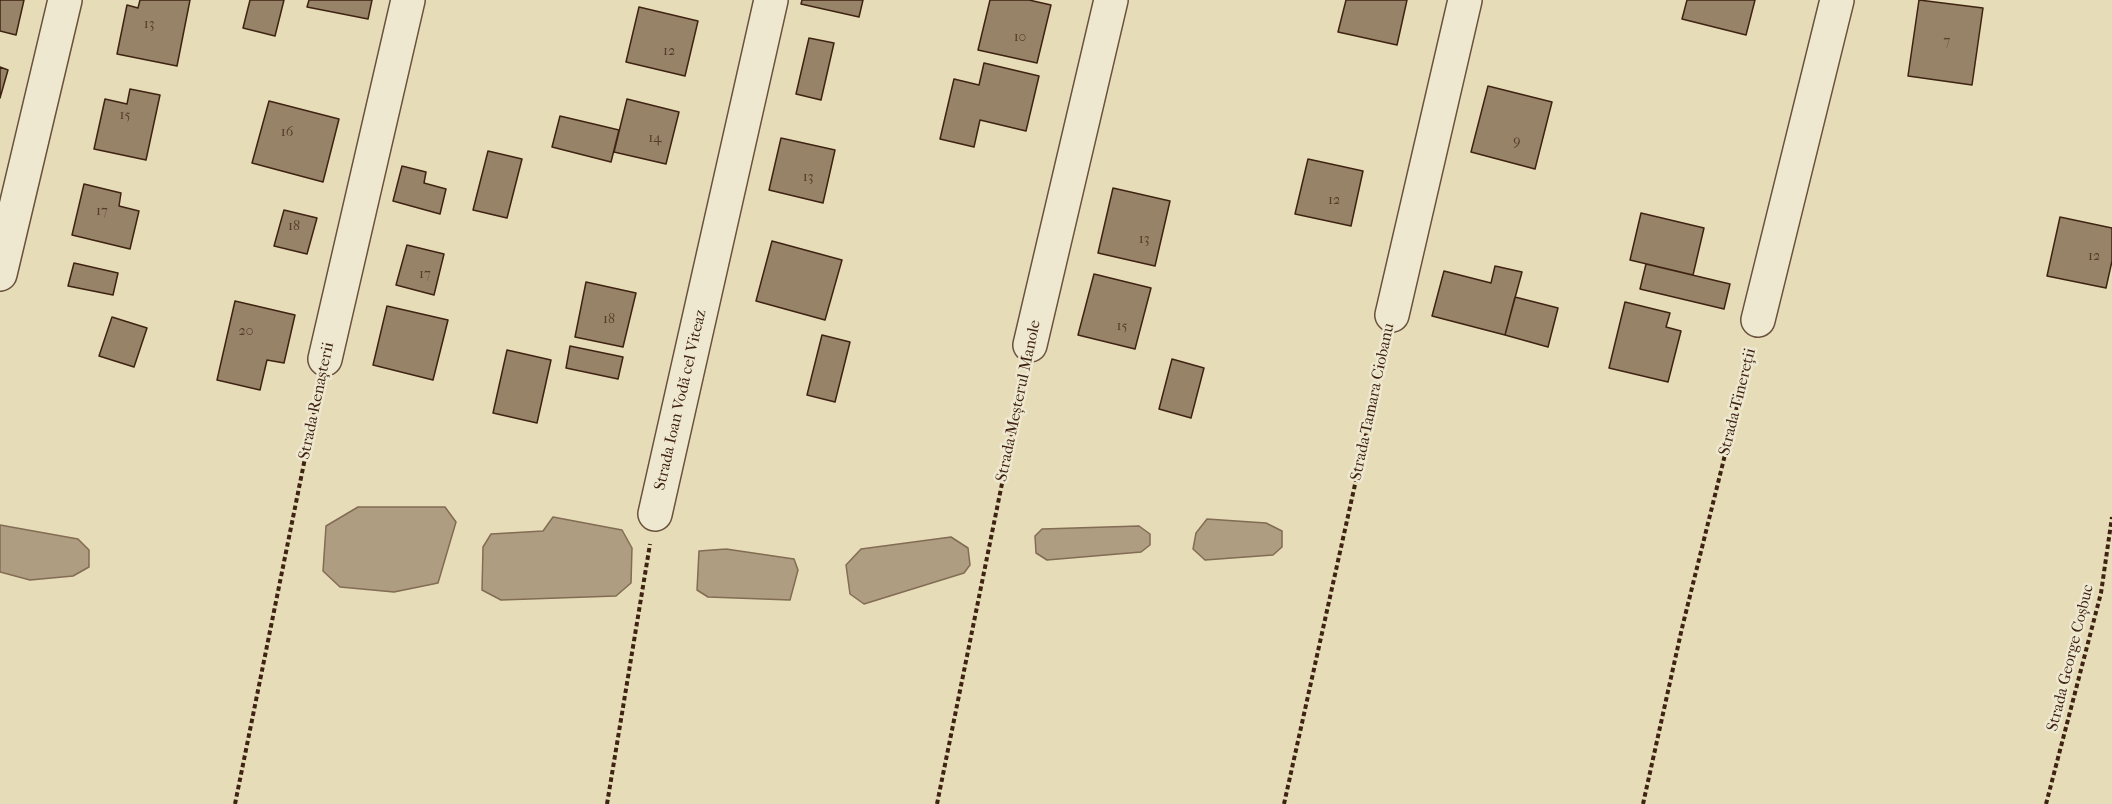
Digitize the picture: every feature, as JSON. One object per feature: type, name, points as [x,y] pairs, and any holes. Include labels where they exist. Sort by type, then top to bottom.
[{"type":"street","points":[[0,274],[65,0]]},
{"type":"street","name":"Strada Renașterii","points":[[325,359],[408,0]]},
{"type":"street","name":"Strada Ioan Vodă cel Viteaz","points":[[655,514],[771,0]]},
{"type":"street","name":"Strada Meșterul Manole","points":[[1030,345],[1111,0]]},
{"type":"street","name":"Strada Tamara Ciobanu","points":[[1392,315],[1464,0]]},
{"type":"street","points":[[1758,320],[1837,0]]},
{"type":"path","name":"Strada Tamara Ciobanu","points":[[1284,804],[1392,315]]},
{"type":"path","name":"Strada Tinereții","points":[[1643,804],[1685,616],[1758,320]]},
{"type":"path","name":"Strada Meșterul Manole","points":[[937,804],[1030,345]]},
{"type":"path","name":"Strada Renașterii","points":[[235,804],[325,359]]},
{"type":"path","name":"Strada Ioan Vodă cel Viteaz","points":[[607,804],[655,514]]},
{"type":"path","name":"Strada George Coșbuc","points":[[2046,804],[2101,593],[2112,517]]},
{"type":"shaded area","points":[[358,507],[445,507],[456,522],[438,583],[394,592],[340,587],[323,571],[326,526]]},
{"type":"shaded area","points":[[553,517],[622,530],[632,548],[631,583],[616,596],[501,600],[482,590],[483,547],[491,534],[543,531]]},
{"type":"shaded area","points":[[1207,519],[1266,523],[1282,531],[1282,547],[1273,555],[1205,560],[1193,549],[1196,533]]},
{"type":"shaded area","points":[[0,525],[78,539],[89,550],[89,567],[73,576],[30,580],[0,572]]},
{"type":"shaded area","points":[[1139,526],[1150,534],[1150,545],[1141,552],[1047,560],[1036,553],[1035,536],[1042,529]]},
{"type":"shaded area","points":[[951,537],[968,548],[970,565],[964,573],[864,604],[850,594],[846,565],[861,549]]},
{"type":"shaded area","points":[[726,549],[794,559],[798,570],[790,600],[708,597],[697,590],[699,551]]},
{"type":"building","points":[[0,0],[24,0],[16,35],[0,31]]},
{"type":"building","points":[[140,0],[190,0],[177,66],[117,54],[127,5],[138,8]]},
{"type":"building","points":[[250,0],[284,0],[275,36],[243,28]]},
{"type":"building","points":[[309,0],[372,0],[368,19],[307,7]]},
{"type":"building","points":[[802,0],[863,0],[859,17],[801,4]]},
{"type":"building","points":[[990,0],[1029,0],[1051,5],[1037,63],[978,50]]},
{"type":"building","points":[[1346,0],[1407,0],[1397,45],[1338,32]]},
{"type":"building","points":[[1687,0],[1755,0],[1746,35],[1682,19]]},
{"type":"building","points":[[1919,0],[1983,8],[1972,85],[1908,76]]},
{"type":"building","points":[[639,7],[698,21],[685,76],[626,62]]},
{"type":"building","points":[[809,38],[834,43],[821,100],[796,94]]},
{"type":"building","points":[[984,63],[1039,76],[1026,131],[980,120],[974,147],[940,139],[954,79],[979,85]]},
{"type":"building","points":[[0,67],[8,70],[0,98]]},
{"type":"building","points":[[1488,86],[1552,102],[1535,169],[1471,152]]},
{"type":"building","points":[[130,89],[160,95],[146,160],[94,149],[105,99],[127,104]]},
{"type":"building","points":[[627,99],[679,112],[666,164],[614,152]]},
{"type":"building","points":[[269,101],[339,119],[323,182],[252,163]]},
{"type":"building","points":[[560,116],[619,130],[611,162],[552,147]]},
{"type":"building","points":[[781,138],[835,150],[823,203],[769,190]]},
{"type":"building","points":[[488,151],[522,159],[507,218],[473,210]]},
{"type":"building","points":[[1308,159],[1363,171],[1351,226],[1295,214]]},
{"type":"building","points":[[402,166],[426,172],[424,183],[446,189],[440,214],[393,201]]},
{"type":"building","points":[[84,184],[121,193],[119,206],[139,211],[130,249],[72,235]]},
{"type":"building","points":[[1113,188],[1170,201],[1155,266],[1098,253]]},
{"type":"building","points":[[284,210],[317,218],[307,254],[274,246]]},
{"type":"building","points":[[1641,213],[1704,228],[1693,275],[1630,260]]},
{"type":"building","points":[[2060,217],[2112,228],[2112,261],[2106,288],[2047,276]]},
{"type":"building","points":[[772,241],[842,260],[825,320],[756,301]]},
{"type":"building","points":[[407,245],[444,254],[434,295],[396,285]]},
{"type":"building","points":[[74,263],[118,273],[113,295],[68,286]]},
{"type":"building","points":[[1646,264],[1730,284],[1724,309],[1640,289]]},
{"type":"building","points":[[1495,266],[1522,272],[1505,335],[1432,316],[1444,271],[1491,283]]},
{"type":"building","points":[[1094,274],[1151,288],[1135,349],[1078,335]]},
{"type":"building","points":[[586,282],[636,293],[623,347],[575,337]]},
{"type":"building","points":[[1515,297],[1558,308],[1548,347],[1505,335]]},
{"type":"building","points":[[235,301],[295,315],[284,363],[267,360],[260,390],[217,380]]},
{"type":"building","points":[[1625,302],[1670,313],[1666,327],[1681,331],[1668,382],[1609,368]]},
{"type":"building","points":[[387,306],[448,320],[433,380],[373,365]]},
{"type":"building","points":[[112,317],[147,328],[134,367],[99,356]]},
{"type":"building","points":[[822,335],[850,342],[835,402],[807,395]]},
{"type":"building","points":[[570,346],[623,357],[618,379],[566,368]]},
{"type":"building","points":[[507,350],[551,360],[537,423],[493,413]]},
{"type":"building","points":[[1172,359],[1204,368],[1191,418],[1159,409]]}]
